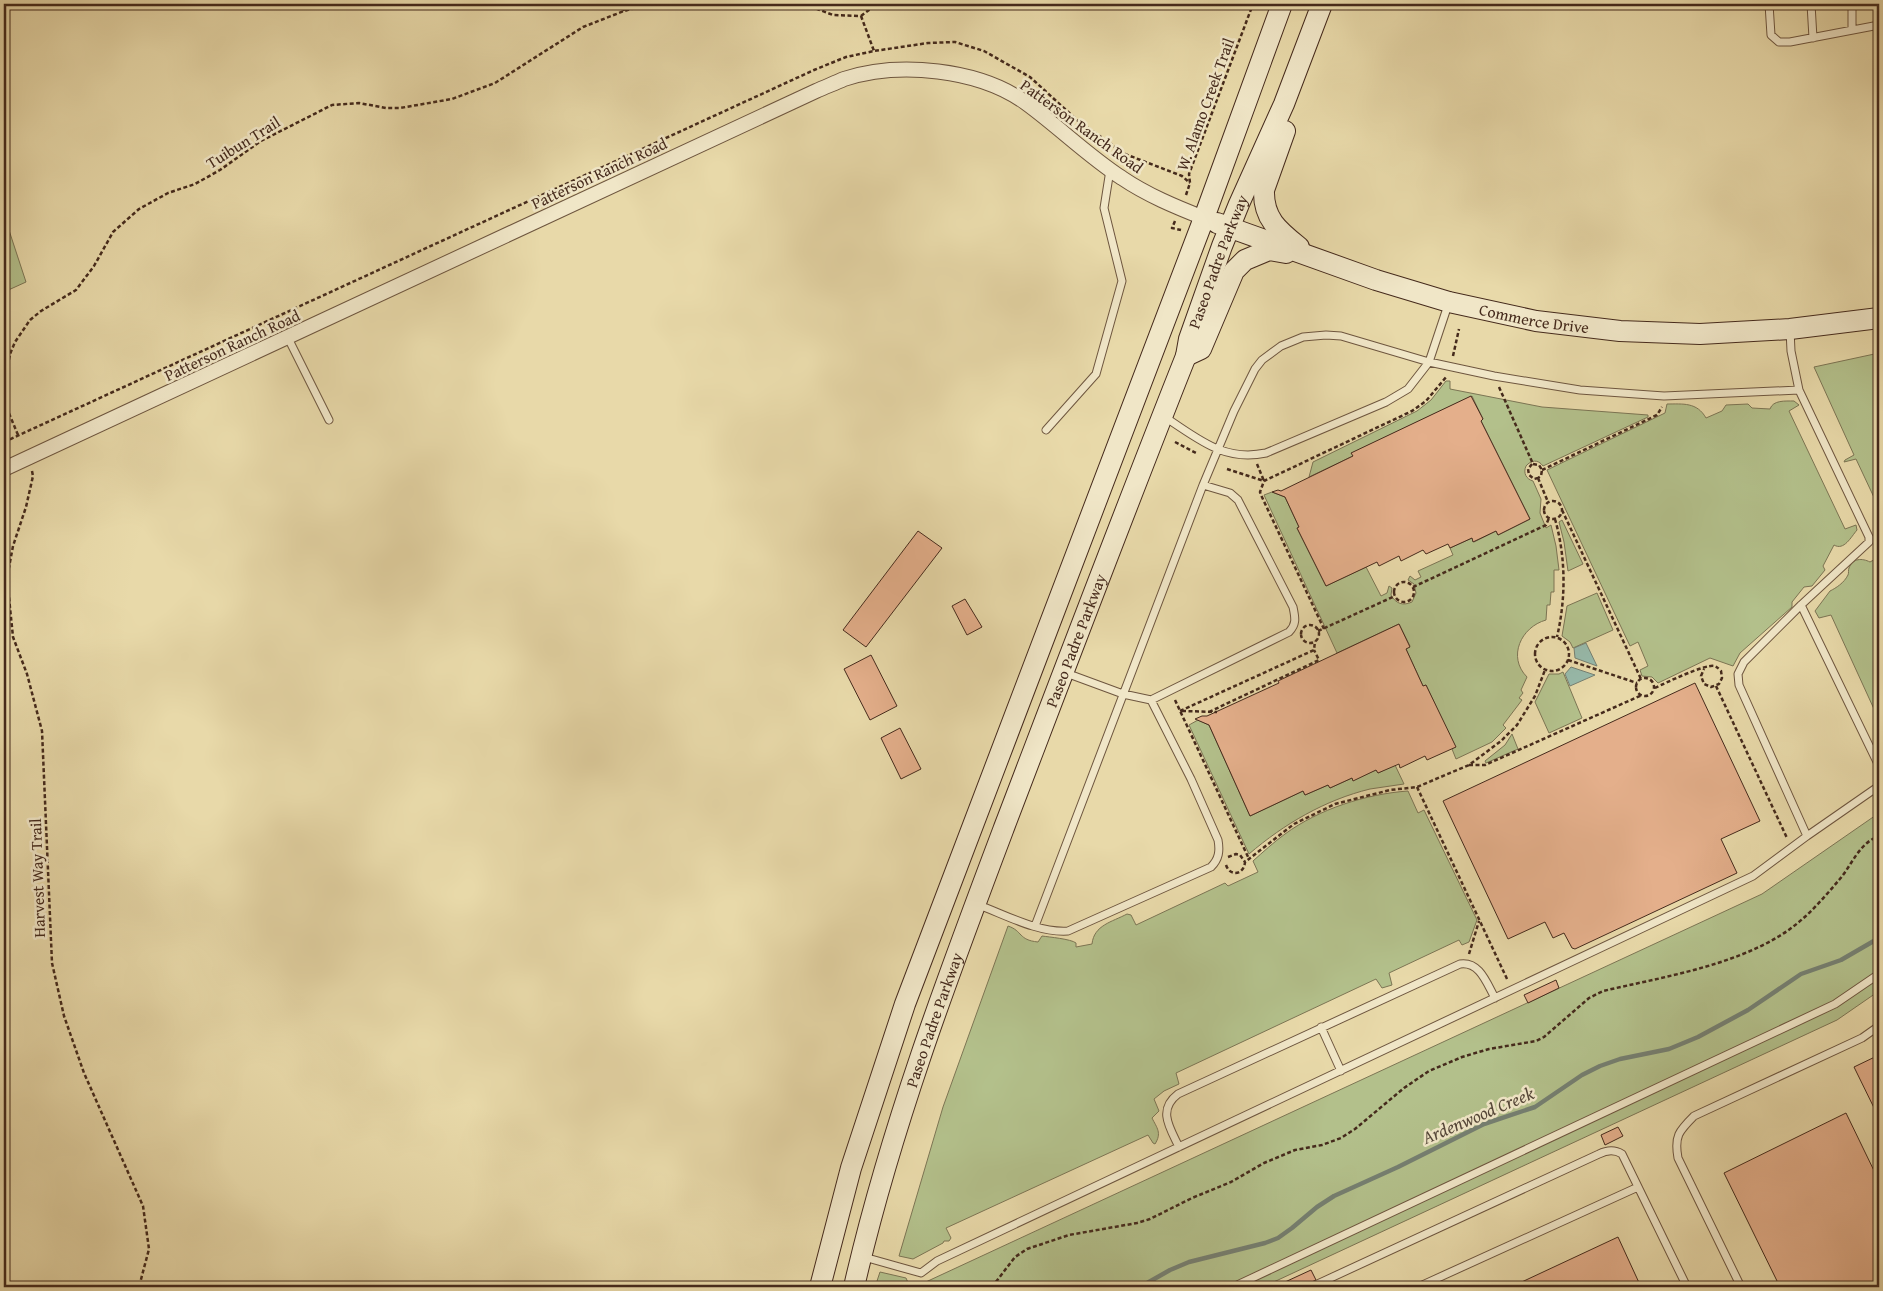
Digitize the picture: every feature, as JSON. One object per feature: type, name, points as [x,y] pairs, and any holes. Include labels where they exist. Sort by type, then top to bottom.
[{"type":"main road","name":"Paseo Padre Parkway","points":[[820,1287],[851,1168],[904,1004],[1204,218],[1282,4]]},
{"type":"main road","name":"Paseo Padre Parkway","points":[[854,1287],[883,1177],[908,1095],[976,904],[1063,672],[1186,356],[1189,339],[1230,227],[1284,104],[1322,4]]},
{"type":"main road","points":[[1284,104],[1290,112],[1290,116],[1264,190],[1266,208],[1276,228],[1313,258]]},
{"type":"main road","name":"Commerce Drive","points":[[1204,218],[1376,280],[1449,302],[1536,321],[1620,331],[1700,334],[1790,329],[1879,318]]},
{"type":"main road","points":[[1186,356],[1201,349],[1234,271],[1245,260],[1269,250],[1313,258]]},
{"type":"street","name":"Patterson Ranch Road","points":[[4,469],[816,91],[845,79],[880,71],[912,69],[953,74],[990,85],[1025,102],[1123,179],[1176,207],[1204,218]]},
{"type":"lane","points":[[1768,4],[1770,35],[1779,42],[1790,42],[1879,25]]},
{"type":"lane","points":[[1811,4],[1812,38]]},
{"type":"lane","points":[[1852,4],[1852,30]]},
{"type":"lane","points":[[1046,430],[1096,374],[1122,281],[1104,208],[1110,170]]},
{"type":"lane","points":[[1162,416],[1217,450],[1233,454],[1254,455],[1266,453],[1386,402],[1408,389],[1429,362],[1449,302]]},
{"type":"lane","points":[[1790,329],[1791,351],[1799,390],[1869,537],[1869,542],[1801,604],[1744,662],[1738,674],[1739,685],[1807,836]]},
{"type":"lane","points":[[1035,926],[1217,450],[1234,411],[1256,369],[1262,360],[1281,346],[1313,335],[1341,336],[1429,362],[1494,376],[1580,390],[1664,396],[1799,390]]},
{"type":"lane","points":[[288,338],[329,420]]},
{"type":"lane","points":[[1063,672],[1123,694],[1151,700],[1289,632],[1293,628],[1295,621],[1293,607],[1238,500],[1230,493],[1203,485]]},
{"type":"lane","points":[[1801,604],[1879,766]]},
{"type":"lane","points":[[976,904],[1035,926],[1064,932],[1211,867],[1216,862],[1220,849],[1218,840],[1151,700]]},
{"type":"lane","points":[[861,1256],[921,1273],[937,1261],[1754,876],[1879,786]]},
{"type":"lane","points":[[1179,1147],[1167,1122],[1167,1106],[1171,1099],[1320,1027],[1455,966],[1466,963],[1477,967],[1495,998]]},
{"type":"lane","points":[[1233,1287],[1835,1004],[1879,974]]},
{"type":"lane","points":[[1742,1287],[1678,1158],[1675,1145],[1680,1130],[1694,1116],[1862,1038],[1879,1026]]},
{"type":"lane","points":[[1320,1027],[1341,1071]]},
{"type":"lane","points":[[1310,1287],[1606,1151],[1617,1150],[1622,1154],[1687,1287]]},
{"type":"lane","points":[[1418,1287],[1638,1187]]},
{"type":"path","points":[[621,4],[624,11]]},
{"type":"path","name":"Tuibun Trail","points":[[18,435],[8,411],[4,386],[10,354],[15,342],[30,320],[41,311],[76,290],[94,266],[113,232],[138,210],[168,193],[195,184],[220,170],[261,141],[332,105],[359,104],[400,108],[452,99],[495,83],[583,27],[624,11],[650,4]]},
{"type":"path","points":[[804,4],[833,15],[862,16],[877,4]]},
{"type":"path","name":"W. Alamo Creek Trail","points":[[1190,183],[1189,174],[1253,4]]},
{"type":"path","points":[[862,16],[874,51]]},
{"type":"path","points":[[1452,360],[1459,329]]},
{"type":"path","points":[[1227,469],[1264,481],[1412,411],[1426,401],[1448,375]]},
{"type":"path","points":[[1494,376],[1533,464]]},
{"type":"path","points":[[1542,470],[1657,415],[1662,409],[1664,396]]},
{"type":"path","points":[[1175,442],[1198,454]]},
{"type":"path","points":[[1254,455],[1264,481],[1260,492],[1261,495],[1324,629]]},
{"type":"path","name":"Harvest Way Trail","points":[[28,458],[33,476],[24,514],[13,546],[7,578],[13,637],[27,674],[42,731],[52,963],[64,1016],[84,1072],[143,1206],[149,1249],[139,1287]]},
{"type":"path","points":[[1533,464],[1539,465],[1542,470],[1541,476],[1538,478],[1531,478],[1527,472],[1528,468],[1533,464]]},
{"type":"path","points":[[1538,478],[1548,502]]},
{"type":"path","points":[[1555,519],[1550,518],[1544,513],[1545,504],[1552,500],[1559,503],[1641,679]]},
{"type":"path","points":[[1555,519],[1561,514],[1562,510]]},
{"type":"path","points":[[1413,588],[1546,525],[1550,518]]},
{"type":"path","points":[[1555,519],[1560,542],[1564,588],[1563,612],[1557,637]]},
{"type":"path","points":[[1400,583],[1407,583],[1413,588],[1414,595],[1408,601],[1401,602],[1395,596],[1395,589],[1400,583]]},
{"type":"path","points":[[1208,712],[1319,660],[1314,650],[1318,632],[1395,596]]},
{"type":"path","points":[[1315,640],[1312,642],[1305,641],[1301,631],[1310,625],[1314,626],[1318,632]]},
{"type":"path","points":[[1546,637],[1557,637],[1566,644],[1569,654],[1568,660],[1559,670],[1545,670],[1540,667],[1534,656],[1537,645],[1546,637]]},
{"type":"path","points":[[1180,711],[1314,650]]},
{"type":"path","points":[[1568,660],[1637,683]]},
{"type":"path","points":[[1469,765],[1485,765],[1642,695],[1651,694],[1655,688],[1695,670],[1714,666],[1720,671],[1721,681],[1712,687],[1704,684],[1701,676],[1704,669]]},
{"type":"path","points":[[1245,862],[1243,858],[1236,854],[1229,857],[1226,864],[1229,871],[1236,873],[1243,870],[1245,862],[1294,824],[1335,804],[1390,790],[1418,787],[1469,765],[1501,741],[1517,724],[1535,696],[1545,670]]},
{"type":"path","points":[[1637,683],[1644,678],[1652,680],[1655,688]]},
{"type":"path","points":[[1637,683],[1638,692],[1642,695]]},
{"type":"path","points":[[1716,686],[1792,848]]},
{"type":"path","points":[[1171,691],[1249,859]]},
{"type":"path","points":[[1180,711],[1217,712]]},
{"type":"path","points":[[1418,787],[1513,990]]},
{"type":"path","points":[[992,1287],[1015,1257],[1027,1249],[1069,1236],[1150,1219],[1231,1182],[1264,1162],[1295,1150],[1322,1145],[1341,1138],[1355,1130],[1404,1088],[1429,1071],[1462,1056],[1536,1041],[1544,1037],[1589,998],[1603,991],[1694,969],[1739,955],[1774,939],[1813,910],[1841,878],[1861,848],[1873,838],[1879,836]]},
{"type":"path","points":[[1466,963],[1480,920]]},
{"type":"green space","points":[[4,215],[26,282],[4,292]]},
{"type":"green space","points":[[1879,353],[1879,508],[1856,459],[1844,462],[1854,455],[1814,367]]},
{"type":"green space","points":[[1446,381],[1450,381],[1450,389],[1542,407],[1648,415],[1648,417],[1543,466],[1539,462],[1534,461],[1526,466],[1526,475],[1533,481],[1541,499],[1540,513],[1546,528],[1551,525],[1556,546],[1559,570],[1554,570],[1554,592],[1551,592],[1550,605],[1547,605],[1546,620],[1530,629],[1520,644],[1518,661],[1527,677],[1521,690],[1523,693],[1519,698],[1522,700],[1503,725],[1506,728],[1492,742],[1456,759],[1452,749],[1455,747],[1426,685],[1423,686],[1406,649],[1410,646],[1399,624],[1337,653],[1264,495],[1272,492],[1285,497],[1299,527],[1297,528],[1326,586],[1366,567],[1381,596],[1387,593],[1389,586],[1392,588],[1391,595],[1397,602],[1406,604],[1412,602],[1416,593],[1414,584],[1408,580],[1410,576],[1415,580],[1421,577],[1418,571],[1453,555],[1450,548],[1472,538],[1474,542],[1496,531],[1498,535],[1530,519],[1481,421],[1483,419],[1472,396],[1352,453],[1353,456],[1309,477],[1313,462],[1417,411],[1431,400]]},
{"type":"green space","points":[[1783,401],[1794,401],[1799,405],[1789,411],[1845,529],[1856,525],[1857,530],[1844,545],[1834,545],[1823,566],[1825,570],[1812,586],[1804,587],[1792,602],[1792,607],[1740,653],[1733,666],[1710,658],[1658,683],[1652,677],[1642,676],[1640,670],[1648,666],[1638,642],[1630,646],[1547,470],[1665,413],[1667,404],[1689,405],[1698,409],[1706,418],[1722,411],[1726,405],[1748,404],[1752,408],[1770,409],[1774,404]]},
{"type":"green space","points":[[1562,520],[1583,564],[1568,571],[1559,522]]},
{"type":"green space","points":[[1879,557],[1879,720],[1831,615],[1819,618],[1815,611],[1830,591],[1837,587],[1848,575],[1849,568],[1853,562],[1864,560],[1870,562]]},
{"type":"green space","points":[[1597,593],[1613,630],[1573,648],[1570,642],[1562,636],[1567,606]]},
{"type":"green space","points":[[1563,672],[1582,718],[1549,733],[1535,702],[1549,674]]},
{"type":"green space","points":[[1198,720],[1209,725],[1250,816],[1303,791],[1305,795],[1328,785],[1330,788],[1352,778],[1353,780],[1376,770],[1378,773],[1395,765],[1404,784],[1370,789],[1321,806],[1276,833],[1249,854],[1189,725]]},
{"type":"green space","points":[[1512,734],[1518,749],[1486,763],[1485,761],[1505,745]]},
{"type":"green space","points":[[1408,791],[1418,813],[1424,810],[1477,920],[1469,942],[1462,945],[1459,940],[1389,973],[1392,985],[1382,988],[1376,979],[1176,1073],[1179,1084],[1164,1091],[1154,1099],[1159,1111],[1152,1118],[1158,1134],[1155,1144],[1148,1135],[946,1228],[951,1238],[949,1241],[944,1241],[913,1259],[899,1256],[943,1107],[1008,926],[1032,941],[1038,942],[1042,936],[1073,942],[1076,943],[1076,947],[1092,944],[1096,932],[1100,928],[1127,914],[1131,915],[1136,925],[1225,883],[1228,886],[1258,872],[1253,861],[1285,834],[1313,817],[1360,799]]},
{"type":"green space","points":[[1879,813],[1879,991],[1837,1020],[1263,1287],[915,1287],[1762,894]]},
{"type":"green space","points":[[880,1272],[906,1278],[910,1287],[875,1287]]},
{"type":"shaded area","points":[[1586,643],[1597,666],[1575,658],[1574,648]]},
{"type":"shaded area","points":[[1571,667],[1595,675],[1570,686],[1565,674]]},
{"type":"building","points":[[1471,396],[1483,419],[1481,421],[1530,519],[1498,535],[1496,531],[1473,542],[1472,538],[1450,548],[1448,544],[1426,554],[1423,550],[1401,561],[1399,556],[1379,566],[1377,562],[1326,586],[1297,528],[1299,527],[1285,497],[1272,492],[1281,491],[1353,456],[1351,453]]},
{"type":"building","points":[[918,531],[942,548],[866,647],[843,630]]},
{"type":"building","points":[[965,599],[982,627],[967,635],[952,606]]},
{"type":"building","points":[[1399,624],[1410,647],[1406,649],[1423,686],[1426,685],[1456,747],[1427,760],[1425,756],[1400,768],[1399,764],[1378,773],[1376,770],[1353,781],[1352,778],[1330,788],[1328,785],[1305,795],[1303,791],[1250,816],[1209,725],[1195,719],[1207,716],[1279,683],[1278,681]]},
{"type":"building","points":[[871,655],[897,706],[870,720],[844,669]]},
{"type":"building","points":[[1695,683],[1760,821],[1721,839],[1737,873],[1575,949],[1572,948],[1564,933],[1553,938],[1545,922],[1508,939],[1443,801]]},
{"type":"building","points":[[900,728],[921,769],[901,779],[881,738]]},
{"type":"building","points":[[1556,980],[1559,988],[1528,1003],[1524,995]]},
{"type":"building","points":[[1879,1055],[1879,1118],[1854,1067]]},
{"type":"building","points":[[1846,1113],[1879,1181],[1879,1208],[1876,1210],[1879,1217],[1879,1287],[1780,1287],[1724,1173]]},
{"type":"building","points":[[1618,1127],[1623,1136],[1605,1145],[1601,1135]]},
{"type":"building","points":[[1618,1237],[1641,1287],[1511,1287]]},
{"type":"building","points":[[1311,1270],[1316,1280],[1301,1287],[1287,1287],[1285,1282]]},
{"type":"waterway","name":"Ardenwood Creek","points":[[1140,1287],[1170,1270],[1189,1262],[1278,1238],[1334,1196],[1398,1167],[1484,1124],[1535,1107],[1582,1075],[1600,1066],[1620,1059],[1669,1049],[1698,1037],[1748,1010],[1801,974],[1841,960],[1879,938]]}]
